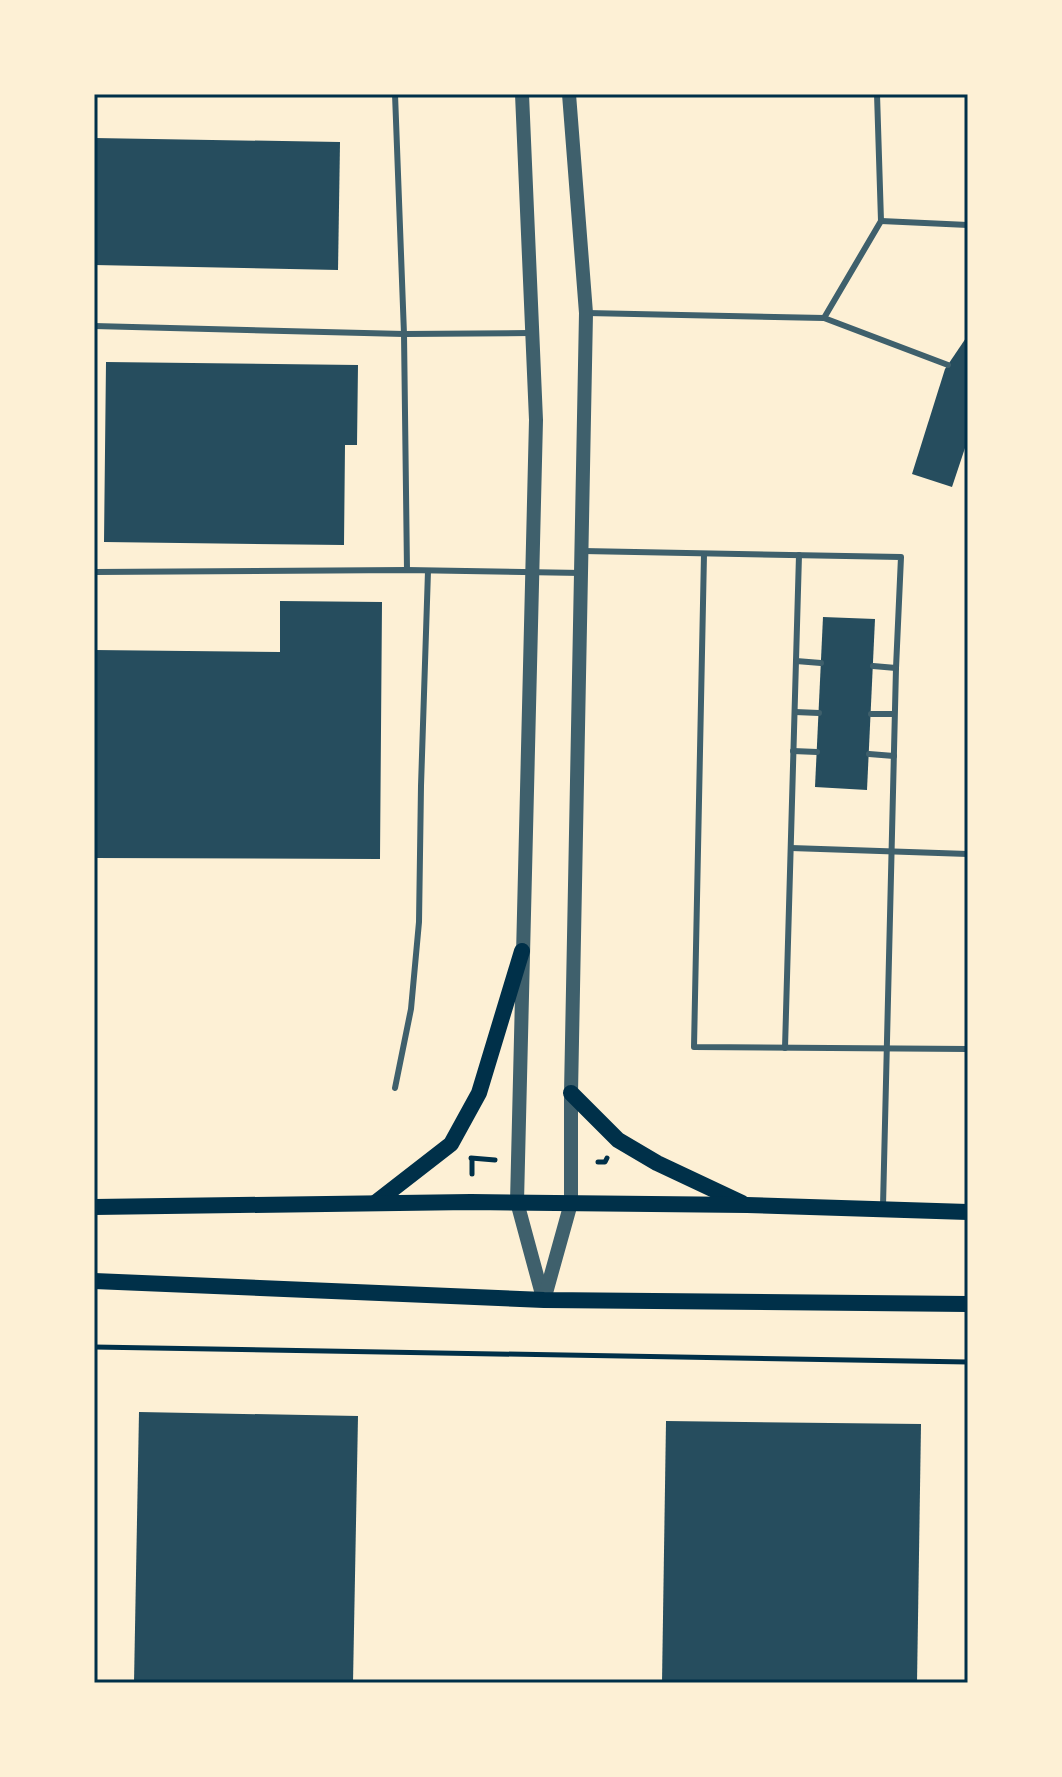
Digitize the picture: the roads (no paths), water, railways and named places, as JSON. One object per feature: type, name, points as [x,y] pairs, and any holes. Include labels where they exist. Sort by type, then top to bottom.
[{"type":"main road","points":[[375,1203],[451,1144],[479,1093],[522,951]]},
{"type":"main road","points":[[571,1093],[618,1140],[657,1163],[747,1205]]},
{"type":"main road","points":[[94,1207],[517,1202],[968,1212]]},
{"type":"main road","points":[[94,1281],[544,1300],[968,1304]]},
{"type":"street","points":[[522,94],[536,420],[517,1202],[544,1300]]},
{"type":"street","points":[[544,1300],[571,1203],[586,313],[569,94]]},
{"type":"lane","points":[[395,94],[404,334],[407,570]]},
{"type":"lane","points":[[824,318],[881,221],[877,94]]},
{"type":"lane","points":[[881,221],[968,225]]},
{"type":"lane","points":[[586,313],[824,318],[948,365]]},
{"type":"lane","points":[[94,326],[404,334],[533,333]]},
{"type":"lane","points":[[583,551],[901,557],[894,714],[883,1210]]},
{"type":"lane","points":[[704,554],[694,1047],[968,1049]]},
{"type":"lane","points":[[785,1048],[799,555]]},
{"type":"lane","points":[[94,572],[407,570],[583,573]]},
{"type":"lane","points":[[395,1088],[411,1009],[419,922],[428,571]]},
{"type":"lane","points":[[796,661],[821,663]]},
{"type":"lane","points":[[873,666],[896,668]]},
{"type":"lane","points":[[795,712],[819,713]]},
{"type":"lane","points":[[871,714],[894,714]]},
{"type":"lane","points":[[793,751],[817,752]]},
{"type":"lane","points":[[869,754],[894,756]]},
{"type":"lane","points":[[791,848],[968,854]]}]
